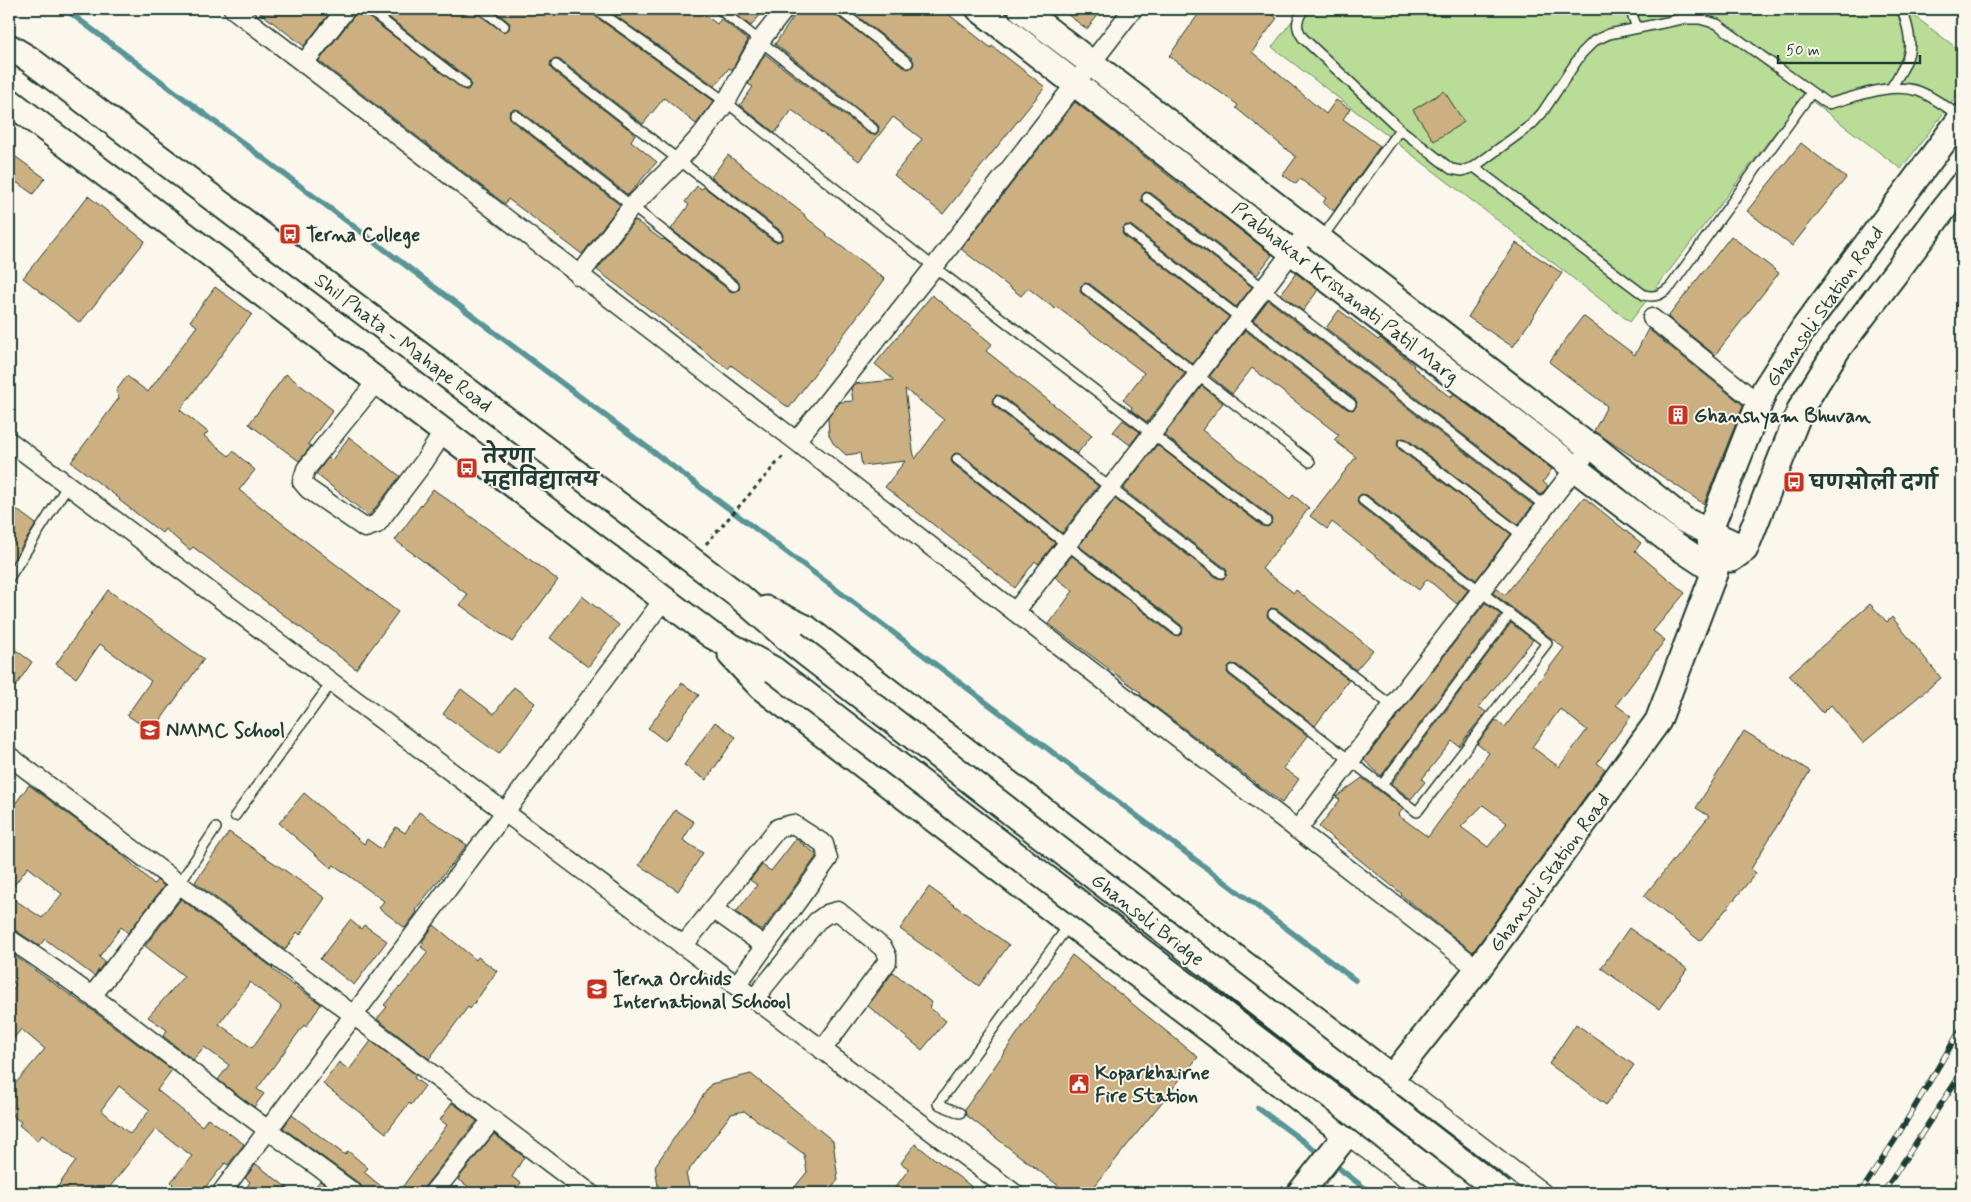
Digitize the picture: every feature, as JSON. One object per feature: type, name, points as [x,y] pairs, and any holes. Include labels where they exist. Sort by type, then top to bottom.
[{"type":"street","points":[[233,9],[796,441],[1478,969]]},
{"type":"street","points":[[304,64],[346,9]]},
{"type":"street","points":[[579,276],[632,206],[678,161],[702,134],[726,102],[760,41],[785,9]]},
{"type":"street","name":"Prabhakar Krishanati Patil Marg","points":[[980,9],[1292,252],[1671,542],[1715,571]]},
{"type":"street","name":"Prabhakar Krishanati Patil Marg","points":[[1021,9],[1592,446],[1684,520],[1745,549]]},
{"type":"street","points":[[796,441],[934,267],[1132,9]]},
{"type":"street","name":"Shil Phata - Mahape Road","points":[[9,47],[29,59],[692,560],[739,596],[794,644]]},
{"type":"street","points":[[9,101],[711,635],[761,687],[1070,923],[1341,1140],[1424,1193]]},
{"type":"street","name":"Ghansoli Station Road","points":[[1300,1193],[1478,969],[1658,722],[1715,571],[1709,532],[1765,389],[1804,328],[1962,117]]},
{"type":"street","name":"Ghansoli Station Road","points":[[1745,549],[1801,408],[1837,350],[1962,184]]},
{"type":"street","points":[[1015,612],[1292,252],[1314,235]]},
{"type":"street","points":[[1652,318],[1759,404]]},
{"type":"street","points":[[377,381],[306,469],[302,482],[308,490],[366,528],[377,524],[424,462],[444,431]]},
{"type":"street","points":[[9,441],[822,1050],[1004,1190]]},
{"type":"street","points":[[1297,830],[1592,446]]},
{"type":"street","points":[[1715,571],[1745,549]]},
{"type":"street","points":[[739,596],[806,628],[1543,1193]]},
{"type":"street","points":[[221,1193],[664,599]]},
{"type":"street","name":"Ghansoli Bridge","points":[[711,635],[774,670],[1458,1193]]},
{"type":"street","name":"Ghansoli Bridge","points":[[794,644],[1502,1193]]},
{"type":"street","points":[[9,756],[590,1193]]},
{"type":"street","points":[[683,946],[778,828],[793,824],[824,844],[828,859],[736,986]]},
{"type":"street","points":[[92,996],[179,884]]},
{"type":"street","points":[[713,909],[765,946]]},
{"type":"street","points":[[754,999],[817,921],[827,914],[838,911],[883,948],[887,956],[887,962],[822,1050]]},
{"type":"street","points":[[9,939],[51,966],[92,996],[354,1193]]},
{"type":"street","points":[[433,1193],[492,1120]]},
{"type":"lane","points":[[368,9],[466,84]]},
{"type":"lane","points":[[482,9],[504,26]]},
{"type":"lane","points":[[719,9],[874,129]]},
{"type":"lane","points":[[838,9],[908,63]]},
{"type":"lane","points":[[1304,9],[1297,21],[1297,29],[1303,38],[1400,129],[1451,169],[1462,171],[1474,167],[1530,125],[1542,113],[1582,54],[1594,41],[1609,34],[1682,19],[1700,19],[1717,24],[1828,104],[1890,88],[1905,88],[1920,92],[1962,117]]},
{"type":"lane","points":[[1630,9],[1637,28]]},
{"type":"lane","points":[[1700,19],[1705,9]]},
{"type":"lane","points":[[1890,88],[1910,53],[1910,33],[1902,9]]},
{"type":"lane","points":[[600,12],[726,102],[934,267],[1266,522]]},
{"type":"lane","points":[[556,65],[777,236]]},
{"type":"lane","points":[[1474,167],[1644,295],[1654,297],[1663,293],[1671,286],[1812,92]]},
{"type":"lane","points":[[515,115],[734,286]]},
{"type":"lane","points":[[1314,235],[1400,129]]},
{"type":"lane","points":[[1147,198],[1545,506]]},
{"type":"lane","points":[[1128,231],[1351,404]]},
{"type":"lane","points":[[1086,289],[1310,462]]},
{"type":"lane","points":[[998,401],[1221,573]]},
{"type":"lane","points":[[1403,444],[1523,536]]},
{"type":"lane","points":[[957,459],[1177,630]]},
{"type":"lane","points":[[9,578],[68,485]]},
{"type":"lane","points":[[1233,670],[1417,812],[1546,643],[1363,500]]},
{"type":"lane","points":[[1273,614],[1392,706]]},
{"type":"lane","points":[[1382,785],[1510,614]]},
{"type":"lane","points":[[235,816],[332,682]]},
{"type":"lane","points":[[179,884],[216,828]]},
{"type":"lane","points":[[960,1114],[938,1104],[1070,923]]},
{"type":"path","points":[[692,560],[796,441]]},
{"type":"green space","points":[[1301,9],[1905,9],[1962,52],[1962,89],[1901,169],[1804,95],[1630,322],[1272,47]]},
{"type":"building","points":[[255,9],[333,9],[304,46]]},
{"type":"building","points":[[356,9],[362,9],[364,14],[465,90],[468,90],[471,85],[469,79],[378,9],[476,9],[478,14],[504,32],[509,29],[510,23],[492,9],[595,9],[594,14],[596,17],[714,101],[696,124],[664,98],[643,124],[560,60],[551,61],[552,70],[635,134],[631,141],[657,162],[628,195],[519,110],[510,111],[511,120],[620,205],[582,254],[508,199],[505,204],[319,61],[354,16]]},
{"type":"building","points":[[606,9],[697,9],[717,24],[721,19],[748,40],[732,70],[729,68],[715,86]]},
{"type":"building","points":[[729,9],[765,9],[751,26]]},
{"type":"building","points":[[799,9],[832,9],[834,14],[908,69],[913,66],[912,58],[848,9],[942,9],[991,48],[992,46],[1045,87],[943,214],[894,175],[922,139],[893,117],[859,161],[792,110],[775,133],[740,105],[753,87],[748,84],[765,54],[869,134],[875,135],[878,132],[879,127],[877,124],[775,44]]},
{"type":"building","points":[[1060,9],[1103,9],[1087,29]]},
{"type":"building","points":[[1202,9],[1264,9],[1277,18],[1252,52],[1326,114],[1336,100],[1350,109],[1343,119],[1380,146],[1334,211],[1323,203],[1326,198],[1300,179],[1296,184],[1283,175],[1296,157],[1236,108],[1238,105],[1169,56]]},
{"type":"building","points":[[1444,91],[1464,122],[1434,141],[1413,110]]},
{"type":"building","points":[[1075,102],[1272,255],[1257,275],[1151,193],[1145,192],[1142,195],[1141,200],[1143,203],[1252,287],[1236,307],[1132,226],[1126,225],[1123,228],[1122,233],[1124,236],[1229,317],[1193,364],[1090,284],[1084,283],[1081,286],[1080,291],[1082,294],[1185,373],[1147,422],[1131,410],[1132,407],[1123,400],[1144,373],[1057,307],[1055,309],[1028,288],[1021,296],[961,249]]},
{"type":"building","points":[[1801,143],[1846,178],[1792,246],[1747,211]]},
{"type":"building","points":[[9,152],[45,178],[33,194],[9,177]]},
{"type":"building","points":[[728,155],[805,215],[826,235],[885,279],[789,408],[731,365],[728,369],[597,270],[635,220],[662,240],[664,239],[730,291],[739,290],[738,281],[671,229],[689,205],[685,202],[697,186],[702,189],[704,187],[773,241],[782,240],[781,231],[711,177]]},
{"type":"building","points":[[88,196],[145,241],[80,323],[23,278]]},
{"type":"building","points":[[1731,236],[1779,273],[1715,355],[1668,317]]},
{"type":"building","points":[[1516,243],[1562,273],[1513,347],[1468,317]]},
{"type":"building","points":[[1296,273],[1318,290],[1303,311],[1281,294]]},
{"type":"building","points":[[215,287],[252,314],[180,410],[208,432],[204,436],[229,456],[233,451],[255,470],[239,490],[398,612],[356,669],[193,547],[190,550],[165,529],[162,533],[71,462],[119,398],[116,391],[127,376],[148,392],[197,326],[190,321]]},
{"type":"building","points":[[932,295],[992,344],[986,351],[1092,435],[1077,454],[1002,396],[996,395],[992,400],[994,406],[1098,486],[1062,533],[961,454],[955,453],[952,456],[951,461],[953,464],[1055,543],[1038,564],[1035,561],[1015,588],[885,487],[905,461],[862,466],[860,453],[846,455],[833,443],[829,435],[828,418],[840,402],[853,401],[851,388],[854,384],[894,380],[875,364]],"holes":[[[905,389],[944,420],[915,459]]]},
{"type":"building","points":[[1268,300],[1533,505],[1518,525],[1407,439],[1398,440],[1399,449],[1511,534],[1476,580],[1367,495],[1361,494],[1358,497],[1357,502],[1359,505],[1468,590],[1457,604],[1427,579],[1419,590],[1332,522],[1327,529],[1310,516],[1356,457],[1334,440],[1339,435],[1252,368],[1232,394],[1210,376],[1245,330],[1347,409],[1353,410],[1356,407],[1357,402],[1355,399],[1253,320]]},
{"type":"building","points":[[1339,310],[1378,340],[1380,338],[1451,398],[1453,394],[1552,469],[1543,482],[1548,486],[1541,495],[1326,328]]},
{"type":"building","name":"Ghanshyam Bhuvan","points":[[1583,316],[1635,355],[1648,329],[1743,405],[1704,504],[1594,431],[1607,406],[1549,362]]},
{"type":"building","points":[[286,374],[333,410],[308,444],[311,446],[299,461],[249,424]]},
{"type":"building","points":[[1202,386],[1223,403],[1202,430],[1290,499],[1293,495],[1309,508],[1262,569],[1294,593],[1296,590],[1373,650],[1356,670],[1277,609],[1271,608],[1268,611],[1267,616],[1269,619],[1349,680],[1315,726],[1237,665],[1231,664],[1228,667],[1227,672],[1229,675],[1308,736],[1283,768],[1299,779],[1282,803],[1049,624],[1073,591],[1055,577],[1072,556],[1173,635],[1179,636],[1182,633],[1183,628],[1181,625],[1079,546],[1115,499],[1217,578],[1223,579],[1226,576],[1227,571],[1225,568],[1123,489],[1157,445],[1262,526],[1268,527],[1271,524],[1272,519],[1270,516],[1164,435]]},
{"type":"building","points":[[1123,420],[1140,432],[1130,445],[1113,432]]},
{"type":"building","points":[[349,437],[400,476],[369,516],[316,474],[328,458],[332,460]]},
{"type":"building","points":[[433,489],[558,580],[512,642],[460,605],[468,595],[395,540]]},
{"type":"building","points":[[1584,497],[1641,543],[1635,551],[1685,593],[1653,631],[1665,640],[1616,705],[1631,716],[1597,763],[1605,769],[1473,952],[1319,827],[1340,800],[1336,797],[1362,778],[1403,809],[1398,815],[1428,837],[1489,753],[1477,744],[1496,720],[1505,727],[1564,648],[1493,593],[1496,588],[1505,595]],"holes":[[[1560,709],[1587,730],[1559,767],[1532,747]],[[1483,805],[1507,823],[1488,847],[1461,827]]]},
{"type":"building","points":[[9,504],[36,524],[9,567]]},
{"type":"building","points":[[108,590],[204,659],[152,732],[127,715],[151,681],[100,644],[76,678],[56,664]]},
{"type":"building","points":[[582,596],[619,625],[588,667],[550,638]]},
{"type":"building","points":[[1485,603],[1501,615],[1381,776],[1364,760]]},
{"type":"building","points":[[1870,604],[1887,622],[1892,617],[1941,678],[1863,743],[1831,705],[1823,713],[1789,675]]},
{"type":"building","points":[[1511,623],[1533,640],[1479,707],[1486,712],[1459,746],[1452,741],[1422,779],[1425,782],[1411,799],[1391,784]]},
{"type":"building","points":[[9,645],[32,662],[9,696]]},
{"type":"building","points":[[682,683],[699,695],[665,741],[648,728]]},
{"type":"building","points":[[514,687],[535,703],[499,754],[443,714],[461,689],[494,714]]},
{"type":"building","points":[[715,722],[736,737],[706,780],[684,765]]},
{"type":"building","points":[[1744,731],[1810,771],[1751,869],[1756,873],[1700,941],[1644,896],[1709,816],[1696,808]]},
{"type":"building","points":[[29,785],[119,852],[154,884],[157,880],[164,886],[128,933],[121,927],[99,957],[105,962],[94,976],[45,939],[39,946],[9,928],[9,896],[42,918],[62,894],[28,867],[9,892],[9,812]]},
{"type":"building","points":[[304,793],[364,844],[367,839],[381,849],[396,827],[405,833],[419,812],[467,845],[415,910],[417,912],[405,928],[379,908],[384,901],[334,865],[331,868],[279,823]]},
{"type":"building","points":[[675,810],[694,822],[683,840],[703,853],[678,891],[639,865]]},
{"type":"building","points":[[229,832],[325,898],[300,935],[297,932],[285,950],[195,882]]},
{"type":"building","points":[[796,839],[816,854],[816,857],[762,931],[736,912],[757,885],[750,880],[762,865],[771,871]]},
{"type":"building","points":[[929,887],[1009,945],[979,986],[900,929]]},
{"type":"building","points":[[181,899],[273,968],[286,980],[321,1004],[306,1027],[304,1025],[257,1089],[264,1094],[254,1107],[218,1080],[229,1065],[204,1047],[193,1060],[163,1036],[167,1030],[148,1017],[184,976],[145,946]],"holes":[[[250,982],[281,1006],[252,1048],[219,1024]]]},
{"type":"building","points":[[350,920],[361,929],[364,925],[387,941],[354,985],[320,959]]},
{"type":"building","points":[[434,925],[476,960],[478,957],[497,971],[470,1009],[468,1007],[429,1059],[377,1019],[387,1007],[384,1005],[428,952],[421,947],[424,943],[422,942]]},
{"type":"building","points":[[1629,928],[1687,969],[1659,1009],[1601,968]]},
{"type":"building","points":[[9,952],[92,1010],[172,1070],[157,1090],[202,1126],[208,1118],[244,1144],[228,1165],[225,1163],[201,1193],[164,1193],[173,1184],[171,1182],[192,1156],[156,1129],[105,1193],[53,1193],[76,1161],[42,1135],[38,1141],[19,1125],[21,1122],[9,1113],[9,1091],[45,1049],[21,1029],[9,1045],[9,994],[16,985],[9,978]],"holes":[[[119,1086],[150,1110],[130,1134],[101,1110]]]},
{"type":"building","name":"Koparkhairne Fire Station","points":[[1072,955],[1198,1057],[1089,1193],[1068,1193],[966,1115],[965,1109]]},
{"type":"building","points":[[893,972],[932,1003],[929,1007],[946,1021],[922,1050],[868,1006]]},
{"type":"building","points":[[1576,1024],[1634,1065],[1606,1105],[1549,1064]]},
{"type":"building","points":[[371,1041],[416,1075],[414,1078],[425,1086],[386,1133],[323,1084],[339,1062],[349,1070]]},
{"type":"building","points":[[751,1074],[833,1141],[838,1180],[828,1193],[790,1193],[807,1172],[804,1154],[744,1111],[731,1114],[686,1174],[691,1193],[659,1193],[655,1166],[711,1084]]},
{"type":"building","points":[[452,1103],[477,1121],[425,1186],[423,1193],[398,1193],[447,1125],[440,1120]]},
{"type":"building","points":[[292,1115],[345,1155],[348,1151],[368,1168],[364,1172],[389,1193],[364,1193],[360,1184],[283,1128]]},
{"type":"building","points":[[494,1134],[524,1157],[512,1177],[521,1183],[513,1193],[477,1193],[458,1179]]},
{"type":"building","points":[[915,1144],[980,1193],[891,1193],[909,1169],[901,1163]]},
{"type":"building","points":[[256,1164],[294,1193],[243,1193],[250,1182],[245,1178]]},
{"type":"building","points":[[320,1181],[331,1189],[336,1193],[310,1193]]},
{"type":"waterway","points":[[65,9],[1355,980]]},
{"type":"waterway","points":[[1258,1108],[1323,1156]]},
{"type":"waterway","points":[[1332,1163],[1371,1193]]},
{"type":"railway","points":[[1860,1193],[1895,1140],[1962,1027]]},
{"type":"railway","points":[[1883,1193],[1962,1072]]},
{"type":"place","name":"Terna College","points":[[290,234]]},
{"type":"place","name":"Ghanshyam Bhuvan","points":[[1678,415]]},
{"type":"place","name":"तेरणा महाविद्यालय","points":[[467,468]]},
{"type":"place","name":"घणसोली दर्गा","points":[[1794,482]]},
{"type":"place","name":"NMMC School","points":[[150,730]]},
{"type":"place","name":"Terna Orchids International Schoool","points":[[597,989]]},
{"type":"place","name":"Koparkhairne Fire Station","points":[[1079,1084]]}]
